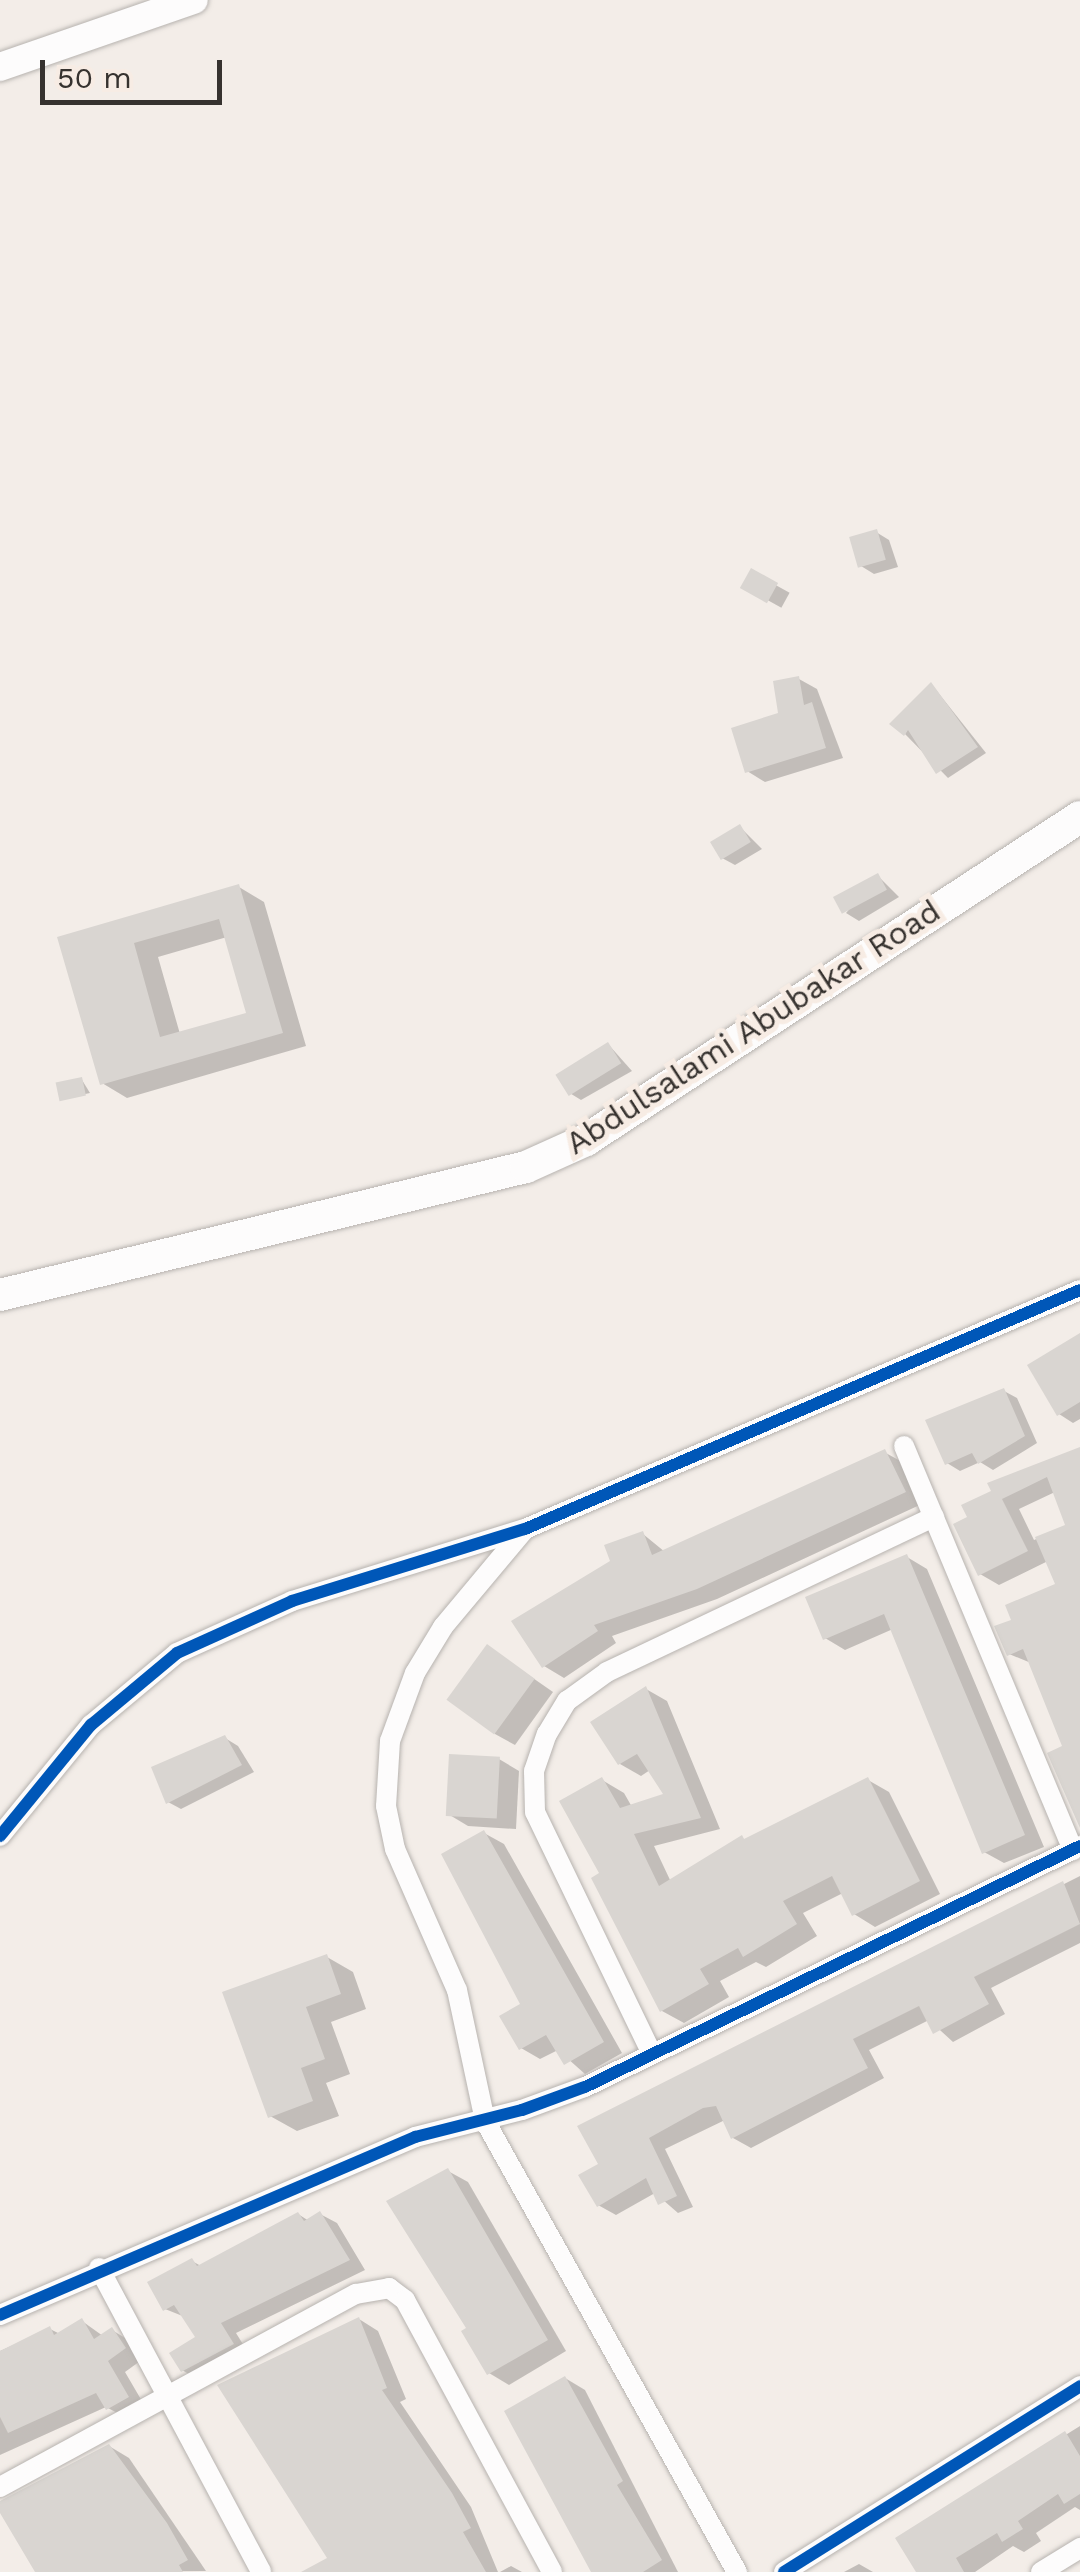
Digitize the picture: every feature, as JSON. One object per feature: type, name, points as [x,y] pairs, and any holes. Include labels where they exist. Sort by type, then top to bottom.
[{"type":"main road","name":"Abdulsalami Abubakar Road","points":[[0,1295],[386,1205],[526,1167],[586,1140],[1080,817]]},
{"type":"street","points":[[0,67],[194,0]]},
{"type":"street","points":[[0,1836],[91,1725],[177,1653],[292,1601],[525,1529],[1080,1290]]},
{"type":"street","points":[[0,2315],[99,2268],[415,2137],[544,2103],[1076,1848],[904,1446]]},
{"type":"street","points":[[652,2054],[535,1812],[534,1771],[547,1734],[567,1701],[607,1672],[934,1517]]},
{"type":"street","points":[[525,1529],[442,1628],[415,1673],[390,1741],[386,1806],[395,1849],[457,1990],[485,2120],[737,2572]]},
{"type":"street","points":[[99,2268],[164,2400],[261,2572]]},
{"type":"street","points":[[0,2487],[356,2294],[389,2288],[404,2300],[552,2572]]},
{"type":"street","points":[[784,2572],[1080,2386]]},
{"type":"street","points":[[1041,2572],[1080,2548]]},
{"type":"building","points":[[877,529],[886,560],[858,568],[849,537]]},
{"type":"building","points":[[751,568],[778,583],[767,603],[740,588]]},
{"type":"building","points":[[799,676],[804,705],[812,702],[826,748],[745,773],[731,728],[778,713],[773,681]]},
{"type":"building","points":[[931,682],[978,747],[936,774],[908,730],[904,736],[889,724]]},
{"type":"building","points":[[740,824],[751,842],[721,860],[710,842]]},
{"type":"building","points":[[878,873],[887,890],[842,914],[833,897]]},
{"type":"building","points":[[239,884],[283,1033],[100,1085],[57,937]],"holes":[[[219,919],[246,1013],[160,1037],[134,943]]]},
{"type":"building","points":[[608,1042],[621,1063],[569,1096],[555,1075]]},
{"type":"building","points":[[82,1077],[86,1096],[60,1101],[56,1083]]},
{"type":"building","points":[[1080,1333],[1080,1402],[1057,1416],[1027,1365]]},
{"type":"building","points":[[1004,1388],[1025,1436],[978,1464],[972,1453],[945,1465],[925,1420]]},
{"type":"building","points":[[1080,1447],[1080,1828],[1047,1753],[1062,1746],[1023,1649],[1007,1656],[994,1626],[1011,1620],[1005,1605],[1055,1584],[1035,1537],[1065,1525],[1047,1477],[1002,1499],[1028,1551],[978,1576],[953,1524],[967,1517],[961,1505],[991,1491],[987,1483]]},
{"type":"building","points":[[885,1449],[906,1492],[697,1589],[594,1625],[598,1631],[542,1668],[511,1621],[610,1561],[604,1545],[643,1531],[652,1555]]},
{"type":"building","points":[[907,1554],[1025,1835],[982,1854],[884,1614],[823,1640],[805,1597]]},
{"type":"building","points":[[487,1644],[535,1679],[494,1735],[446,1700]]},
{"type":"building","points":[[646,1686],[701,1818],[634,1834],[659,1886],[742,1835],[744,1839],[868,1777],[920,1881],[852,1916],[832,1876],[783,1901],[797,1924],[743,1957],[738,1948],[700,1969],[709,1984],[660,2012],[591,1878],[599,1873],[559,1801],[602,1777],[620,1808],[663,1794],[637,1754],[618,1765],[590,1722]]},
{"type":"building","points":[[225,1735],[242,1765],[166,1804],[151,1767]]},
{"type":"building","points":[[449,1754],[500,1757],[497,1819],[446,1816]]},
{"type":"building","points":[[484,1830],[604,2042],[564,2065],[546,2035],[519,2050],[499,2016],[520,2004],[441,1854]]},
{"type":"building","points":[[1063,1881],[1080,1924],[974,1977],[989,2004],[933,2034],[919,2006],[853,2039],[868,2068],[731,2139],[716,2106],[703,2108],[649,2138],[677,2196],[658,2205],[646,2178],[597,2207],[578,2175],[598,2164],[577,2126]]},
{"type":"building","points":[[327,1954],[341,1994],[306,2007],[325,2059],[301,2068],[313,2101],[268,2118],[222,1992]]},
{"type":"building","points":[[448,2168],[548,2340],[487,2375],[461,2331],[466,2328],[386,2201]]},
{"type":"building","points":[[320,2211],[350,2260],[221,2323],[234,2344],[181,2372],[169,2353],[195,2337],[174,2305],[163,2311],[147,2282],[192,2258],[197,2266],[298,2212],[304,2221]]},
{"type":"building","points":[[359,2317],[387,2388],[382,2390],[452,2493],[471,2528],[463,2532],[486,2572],[301,2572],[327,2558],[217,2385]]},
{"type":"building","points":[[82,2318],[94,2339],[112,2327],[126,2348],[108,2361],[129,2397],[106,2410],[96,2393],[8,2433],[0,2417],[0,2351],[50,2326],[54,2335]]},
{"type":"building","points":[[565,2376],[623,2481],[617,2485],[662,2560],[643,2572],[591,2572],[504,2411]]},
{"type":"building","points":[[1065,2431],[1080,2456],[1080,2494],[1064,2504],[1058,2494],[1018,2521],[1023,2529],[1002,2542],[997,2533],[956,2558],[964,2572],[916,2572],[895,2538]]},
{"type":"building","points":[[109,2444],[167,2523],[188,2560],[179,2565],[183,2572],[35,2572],[0,2513],[0,2501]]},
{"type":"cycle path","points":[[0,1836],[91,1725],[177,1653],[292,1601],[525,1529],[1080,1290]]},
{"type":"cycle path","points":[[0,2315],[415,2137],[522,2110],[585,2087],[1080,1846]]},
{"type":"cycle path","points":[[784,2572],[1080,2386]]}]
